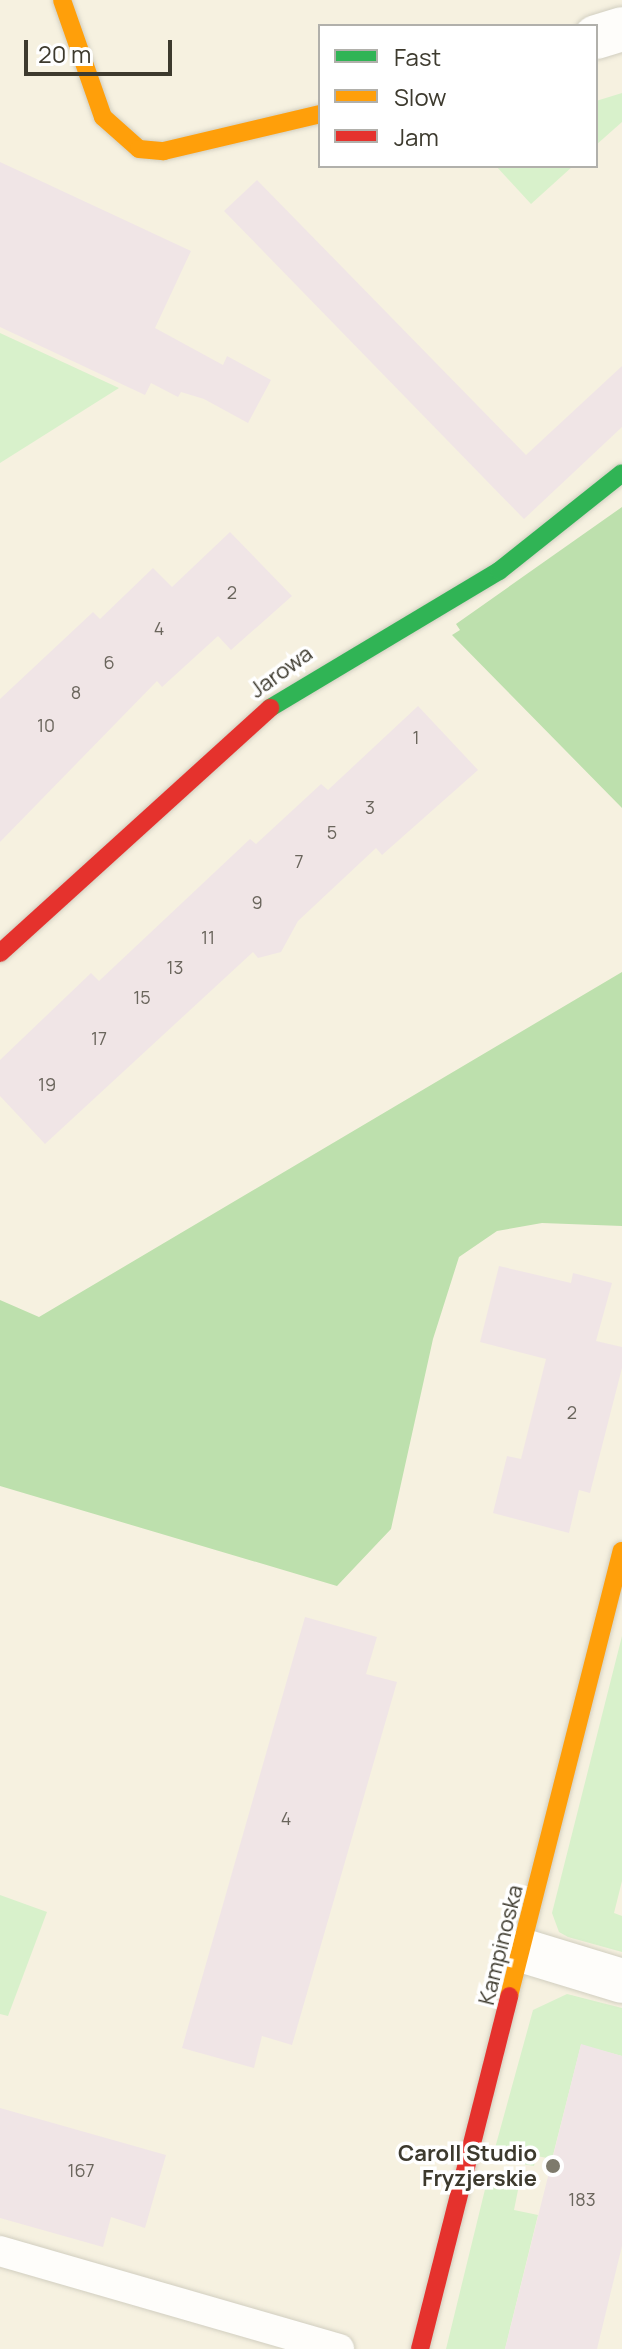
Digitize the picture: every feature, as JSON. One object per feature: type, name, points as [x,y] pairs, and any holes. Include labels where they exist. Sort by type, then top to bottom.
[{"type":"street","points":[[62,0],[103,117],[139,149],[164,151],[318,114]]},
{"type":"street","points":[[598,36],[622,29]]},
{"type":"street","name":"Jarowa","points":[[0,953],[272,707],[336,663],[499,571],[622,473]]},
{"type":"street","name":"Kampinoska","points":[[420,2349],[524,1951],[622,1551]]},
{"type":"street","points":[[524,1951],[622,1981]]},
{"type":"lane","points":[[0,2251],[339,2349]]},
{"type":"green space","points":[[622,93],[622,122],[598,143],[598,100]]},
{"type":"green space","points":[[498,168],[571,168],[531,204]]},
{"type":"green space","points":[[0,333],[119,388],[0,463]]},
{"type":"green space","points":[[622,507],[622,808],[452,635],[460,630],[456,624]]},
{"type":"green space","points":[[622,972],[622,1226],[542,1223],[497,1231],[459,1257],[433,1339],[391,1529],[337,1586],[0,1486],[0,1300],[39,1317]]},
{"type":"green space","points":[[622,1636],[622,1881],[614,1913],[622,1916],[622,1952],[559,1932],[552,1913]]},
{"type":"green space","points":[[0,1895],[47,1912],[8,2016],[0,2014]]},
{"type":"green space","points":[[567,1994],[622,2008],[622,2056],[581,2045],[552,2159],[537,2156],[534,2166],[492,2159],[533,2010]]},
{"type":"green space","points":[[489,2173],[520,2180],[514,2210],[538,2215],[505,2349],[446,2349]]},
{"type":"building","points":[[0,162],[191,251],[155,328],[223,365],[227,356],[271,380],[248,423],[204,399],[181,392],[178,397],[151,383],[145,395],[0,327]]},
{"type":"building","points":[[257,180],[526,455],[622,366],[622,427],[524,519],[224,211]]},
{"type":"building","points":[[230,532],[292,596],[231,650],[218,636],[162,687],[157,681],[0,842],[0,699],[93,612],[100,619],[153,568],[172,587]]},
{"type":"building","points":[[418,706],[478,770],[382,855],[376,848],[298,921],[281,952],[258,958],[253,952],[45,1144],[0,1096],[0,1060],[91,973],[99,981],[250,839],[256,844],[321,784],[328,790]]},
{"type":"building","points":[[499,1266],[571,1283],[573,1273],[612,1283],[596,1341],[622,1347],[622,1368],[590,1493],[579,1490],[569,1533],[493,1513],[507,1456],[521,1459],[546,1359],[480,1342]]},
{"type":"building","points":[[305,1617],[377,1637],[366,1674],[397,1682],[292,2045],[262,2036],[254,2068],[182,2048]]},
{"type":"building","points":[[581,2044],[622,2056],[622,2246],[597,2349],[505,2349]]},
{"type":"building","points":[[0,2108],[166,2155],[145,2228],[111,2217],[103,2247],[0,2218]]},
{"type":"traffic: fast","points":[[270,708],[499,571],[622,473]]},
{"type":"traffic: slow","points":[[62,0],[103,117],[139,149],[164,151],[318,114]]},
{"type":"traffic: slow","points":[[509,1996],[622,1551]]},
{"type":"traffic: jam","points":[[0,953],[270,708]]},
{"type":"traffic: jam","points":[[420,2349],[509,1996]]},
{"type":"place","name":"Caroll Studio Fryzjerskie","points":[[553,2166]]}]
